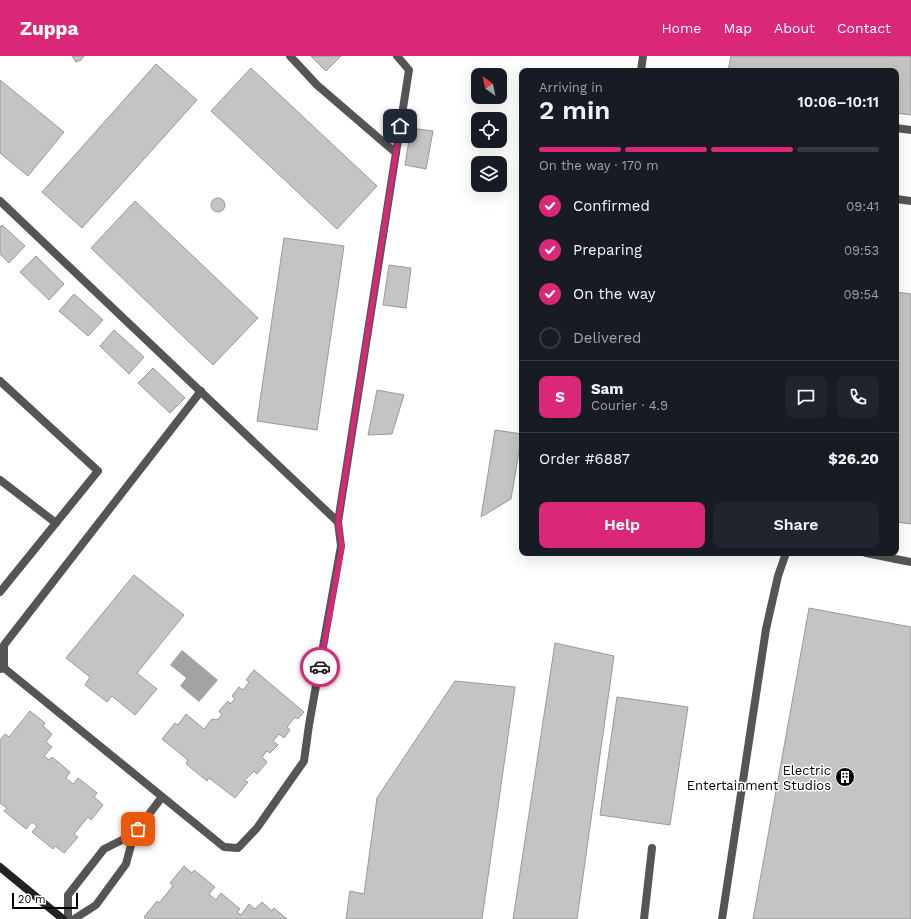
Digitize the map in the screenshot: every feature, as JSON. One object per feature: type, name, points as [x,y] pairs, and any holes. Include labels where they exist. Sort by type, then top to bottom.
[{"type":"street","points":[[290,56],[317,85],[396,153]]},
{"type":"street","points":[[200,391],[4,646],[2,668],[224,847],[238,848],[257,828],[304,761],[309,725],[342,546],[338,522],[409,70],[397,56]]},
{"type":"street","points":[[641,68],[643,56]]},
{"type":"street","points":[[899,128],[911,130]]},
{"type":"street","points":[[899,199],[911,201]]},
{"type":"street","points":[[0,201],[338,522]]},
{"type":"street","points":[[0,381],[98,471],[0,590]]},
{"type":"street","points":[[0,480],[56,523]]},
{"type":"street","points":[[722,919],[766,629],[778,576],[785,556]]},
{"type":"street","points":[[881,556],[911,562]]},
{"type":"street","points":[[74,919],[96,905],[126,864],[134,834],[162,797]]},
{"type":"street","points":[[68,919],[68,895],[104,849],[134,834]]},
{"type":"street","points":[[644,919],[652,848]]},
{"type":"street","points":[[0,867],[63,919]]},
{"type":"shaded area","points":[[182,650],[218,680],[199,702],[180,686],[186,678],[170,665]]},
{"type":"building","points":[[72,56],[84,56],[81,60],[76,62]]},
{"type":"building","points":[[311,56],[341,56],[326,71]]},
{"type":"building","points":[[731,56],[911,56],[911,115],[899,113],[899,68],[729,68]]},
{"type":"building","points":[[156,64],[197,100],[82,228],[42,192]]},
{"type":"building","points":[[251,68],[377,186],[337,229],[211,111]]},
{"type":"building","points":[[0,80],[64,132],[28,176],[0,153]]},
{"type":"building","points":[[411,128],[433,131],[426,169],[405,165]]},
{"type":"building","points":[[218,198],[223,200],[225,205],[223,210],[218,212],[213,210],[211,205],[213,200]]},
{"type":"building","points":[[135,201],[258,318],[213,365],[91,248]]},
{"type":"building","points":[[2,225],[25,246],[9,263],[0,254],[0,227]]},
{"type":"building","points":[[284,238],[344,246],[317,430],[257,421]]},
{"type":"building","points":[[36,256],[64,284],[49,300],[20,272]]},
{"type":"building","points":[[389,265],[411,268],[406,308],[383,305]]},
{"type":"building","points":[[899,292],[911,294],[911,524],[899,522]]},
{"type":"building","points":[[74,294],[103,320],[88,336],[59,311]]},
{"type":"building","points":[[114,330],[144,357],[129,374],[100,346]]},
{"type":"building","points":[[153,368],[185,398],[170,413],[138,383]]},
{"type":"building","points":[[377,390],[404,395],[392,434],[368,435]]},
{"type":"building","points":[[495,430],[519,434],[519,452],[511,499],[481,517]]},
{"type":"building","points":[[134,575],[184,615],[137,673],[157,689],[135,715],[112,696],[107,702],[85,685],[90,677],[66,658]]},
{"type":"building","name":"Electric Entertainment Studios","points":[[809,608],[911,627],[911,919],[753,919]]},
{"type":"building","points":[[555,643],[614,656],[577,919],[513,919]]},
{"type":"building","points":[[254,670],[304,712],[298,719],[295,717],[287,727],[290,730],[284,738],[279,734],[273,741],[278,745],[270,753],[267,751],[262,757],[267,762],[257,774],[254,771],[244,781],[248,782],[235,798],[209,778],[207,781],[186,764],[188,760],[162,739],[175,723],[178,725],[186,714],[204,729],[212,719],[217,720],[222,715],[219,711],[228,701],[230,704],[235,699],[232,696],[239,687],[243,690],[249,682],[246,680]]},
{"type":"building","points":[[455,681],[515,687],[482,919],[346,919],[350,891],[364,894],[377,798]]},
{"type":"building","points":[[617,697],[688,707],[670,825],[600,815]]},
{"type":"building","points":[[30,711],[45,723],[43,726],[52,734],[46,742],[52,747],[44,756],[49,760],[52,757],[70,772],[66,778],[73,784],[78,778],[97,793],[94,797],[103,805],[91,820],[88,817],[74,834],[78,837],[64,853],[55,846],[53,849],[32,832],[37,826],[32,822],[26,829],[4,811],[7,808],[0,803],[0,740],[5,734],[9,737]]},
{"type":"building","points":[[184,866],[192,873],[194,870],[215,887],[209,894],[216,900],[221,893],[240,909],[237,912],[241,915],[249,904],[255,909],[262,902],[272,911],[274,908],[287,919],[146,919],[144,917],[157,901],[159,903],[173,886],[170,883]]},
{"type":"way so far","points":[[138,829],[162,797],[224,847],[238,848],[257,828],[304,761],[320,667]]},
{"type":"place","name":"Electric Entertainment Studios","points":[[845,777]]},
{"type":"route","points":[[320,667],[342,546],[338,522],[400,126]]}]
